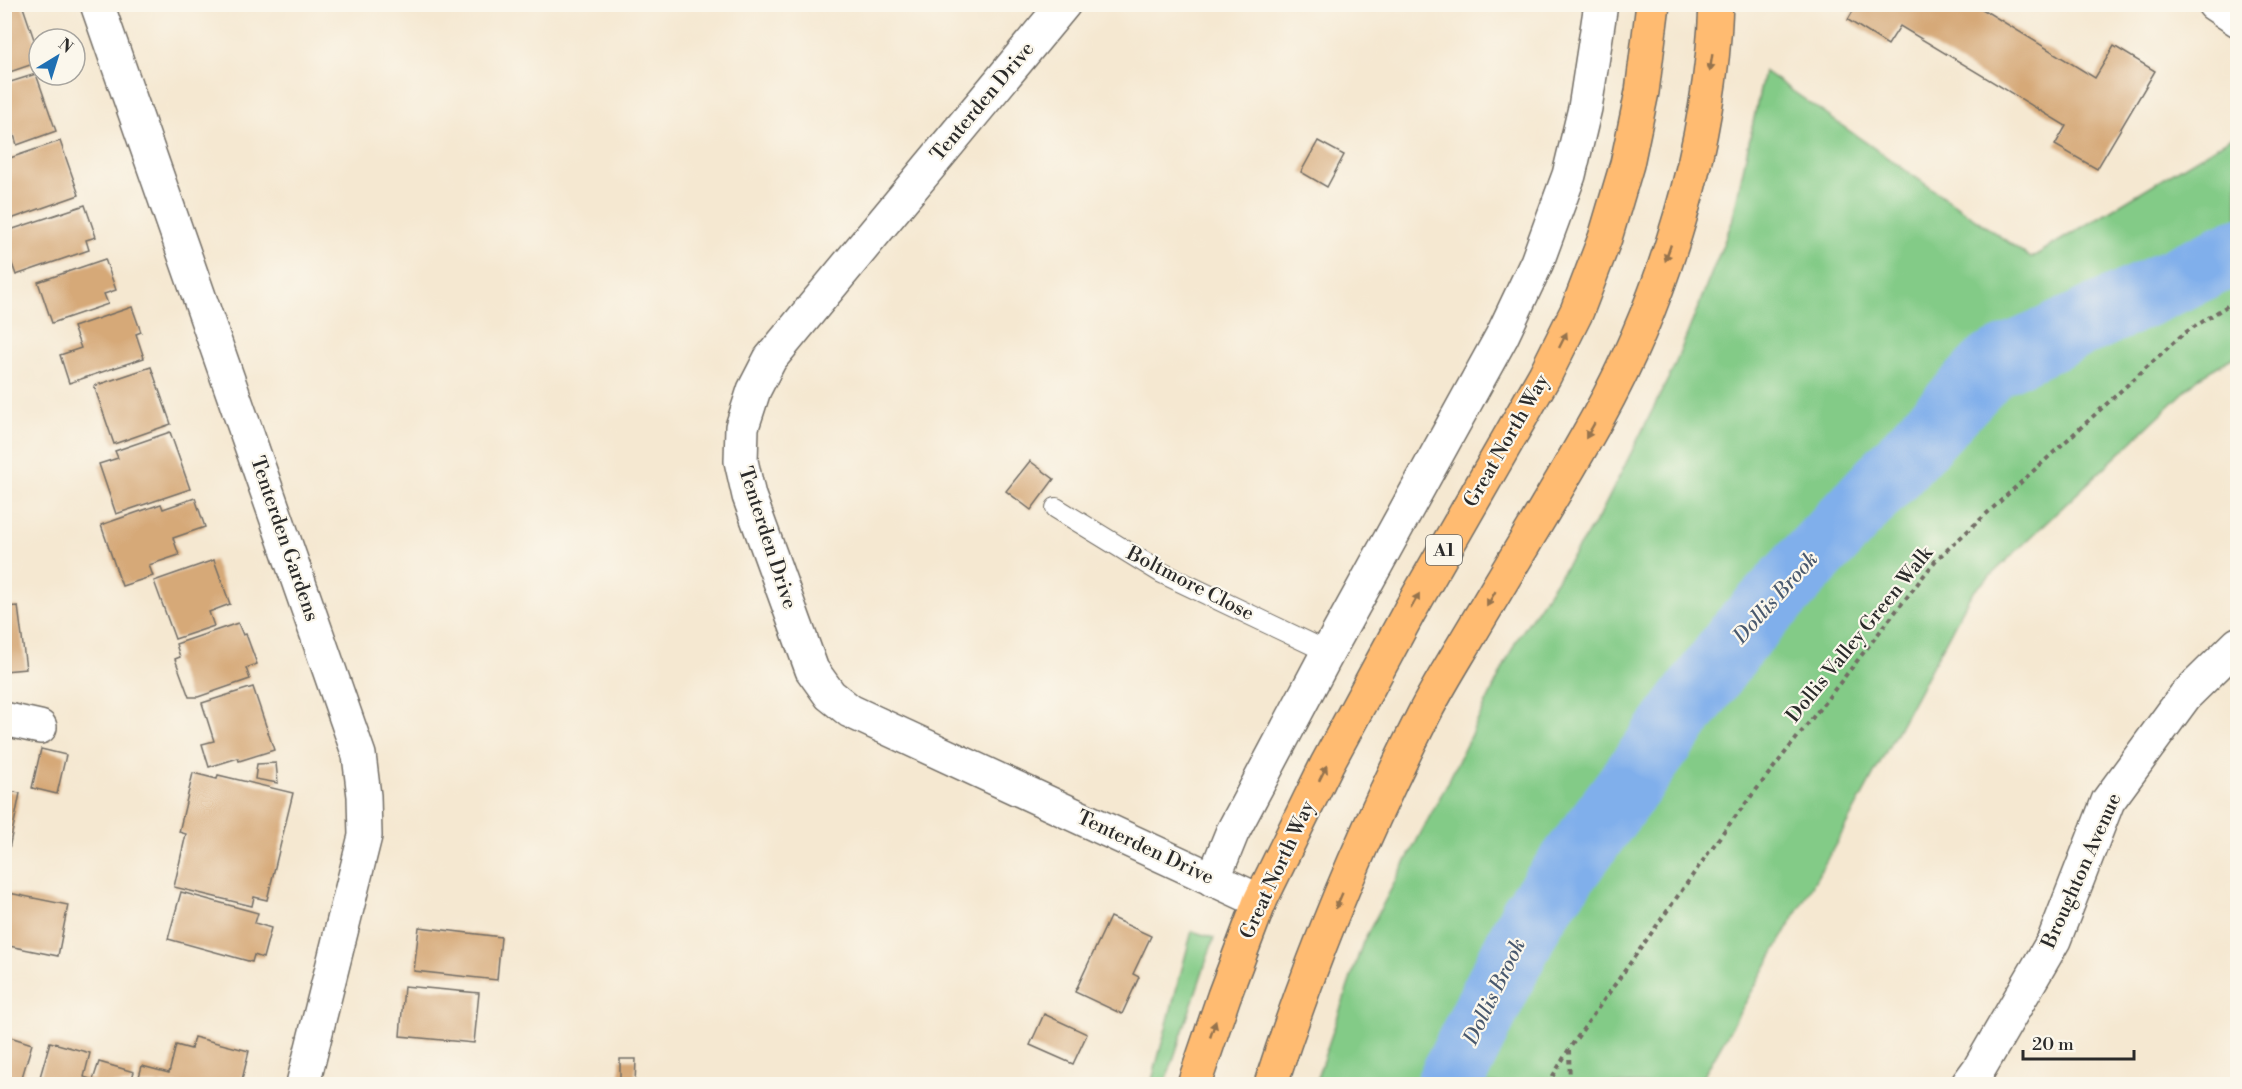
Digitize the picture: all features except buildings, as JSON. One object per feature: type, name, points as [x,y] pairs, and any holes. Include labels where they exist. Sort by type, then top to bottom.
[{"type":"highway","name":"Great North Way","points":[[1194,1084],[1260,901],[1327,764],[1545,375],[1577,311],[1605,238],[1627,164],[1642,92],[1653,4]]},
{"type":"highway","points":[[1271,1084],[1319,948],[1422,716],[1599,415],[1652,302],[1676,231],[1699,137],[1715,40],[1716,4]]},
{"type":"street","name":"Tenterden Gardens","points":[[98,4],[359,755],[364,796],[365,836],[303,1084]]},
{"type":"street","name":"Tenterden Drive","points":[[1064,4],[770,359],[754,390],[742,426],[741,461],[748,496],[812,670],[830,695],[850,711],[1260,901]]},
{"type":"street","points":[[1213,880],[1232,833],[1502,336],[1537,262],[1569,175],[1585,108],[1601,4]]},
{"type":"street","points":[[2214,4],[2238,20]]},
{"type":"street","name":"Broughton Avenue","points":[[1968,1084],[2054,940],[2108,801],[2185,696],[2238,644]]},
{"type":"street","points":[[4,719],[40,727]]},
{"type":"lane","name":"Boltmore Close","points":[[1056,508],[1162,573],[1329,652]]},
{"type":"path","name":"Dollis Valley Green Walk","points":[[1548,1084],[1569,1049],[1724,831],[1936,560],[2183,334],[2238,299]]},
{"type":"path","points":[[1569,1049],[1570,1084]]},
{"type":"green space","points":[[1764,71],[2031,258],[2237,134],[2237,355],[2201,376],[1971,594],[1841,835],[1699,1084],[1315,1084],[1363,942],[1449,780],[1516,641],[1600,515],[1674,367],[1732,222]]},
{"type":"green space","points":[[1192,931],[1214,938],[1165,1084],[1151,1084]]},
{"type":"waterway","name":"Dollis Brook","points":[[1449,1084],[1533,915],[1740,635],[1991,366],[2238,251]]}]
